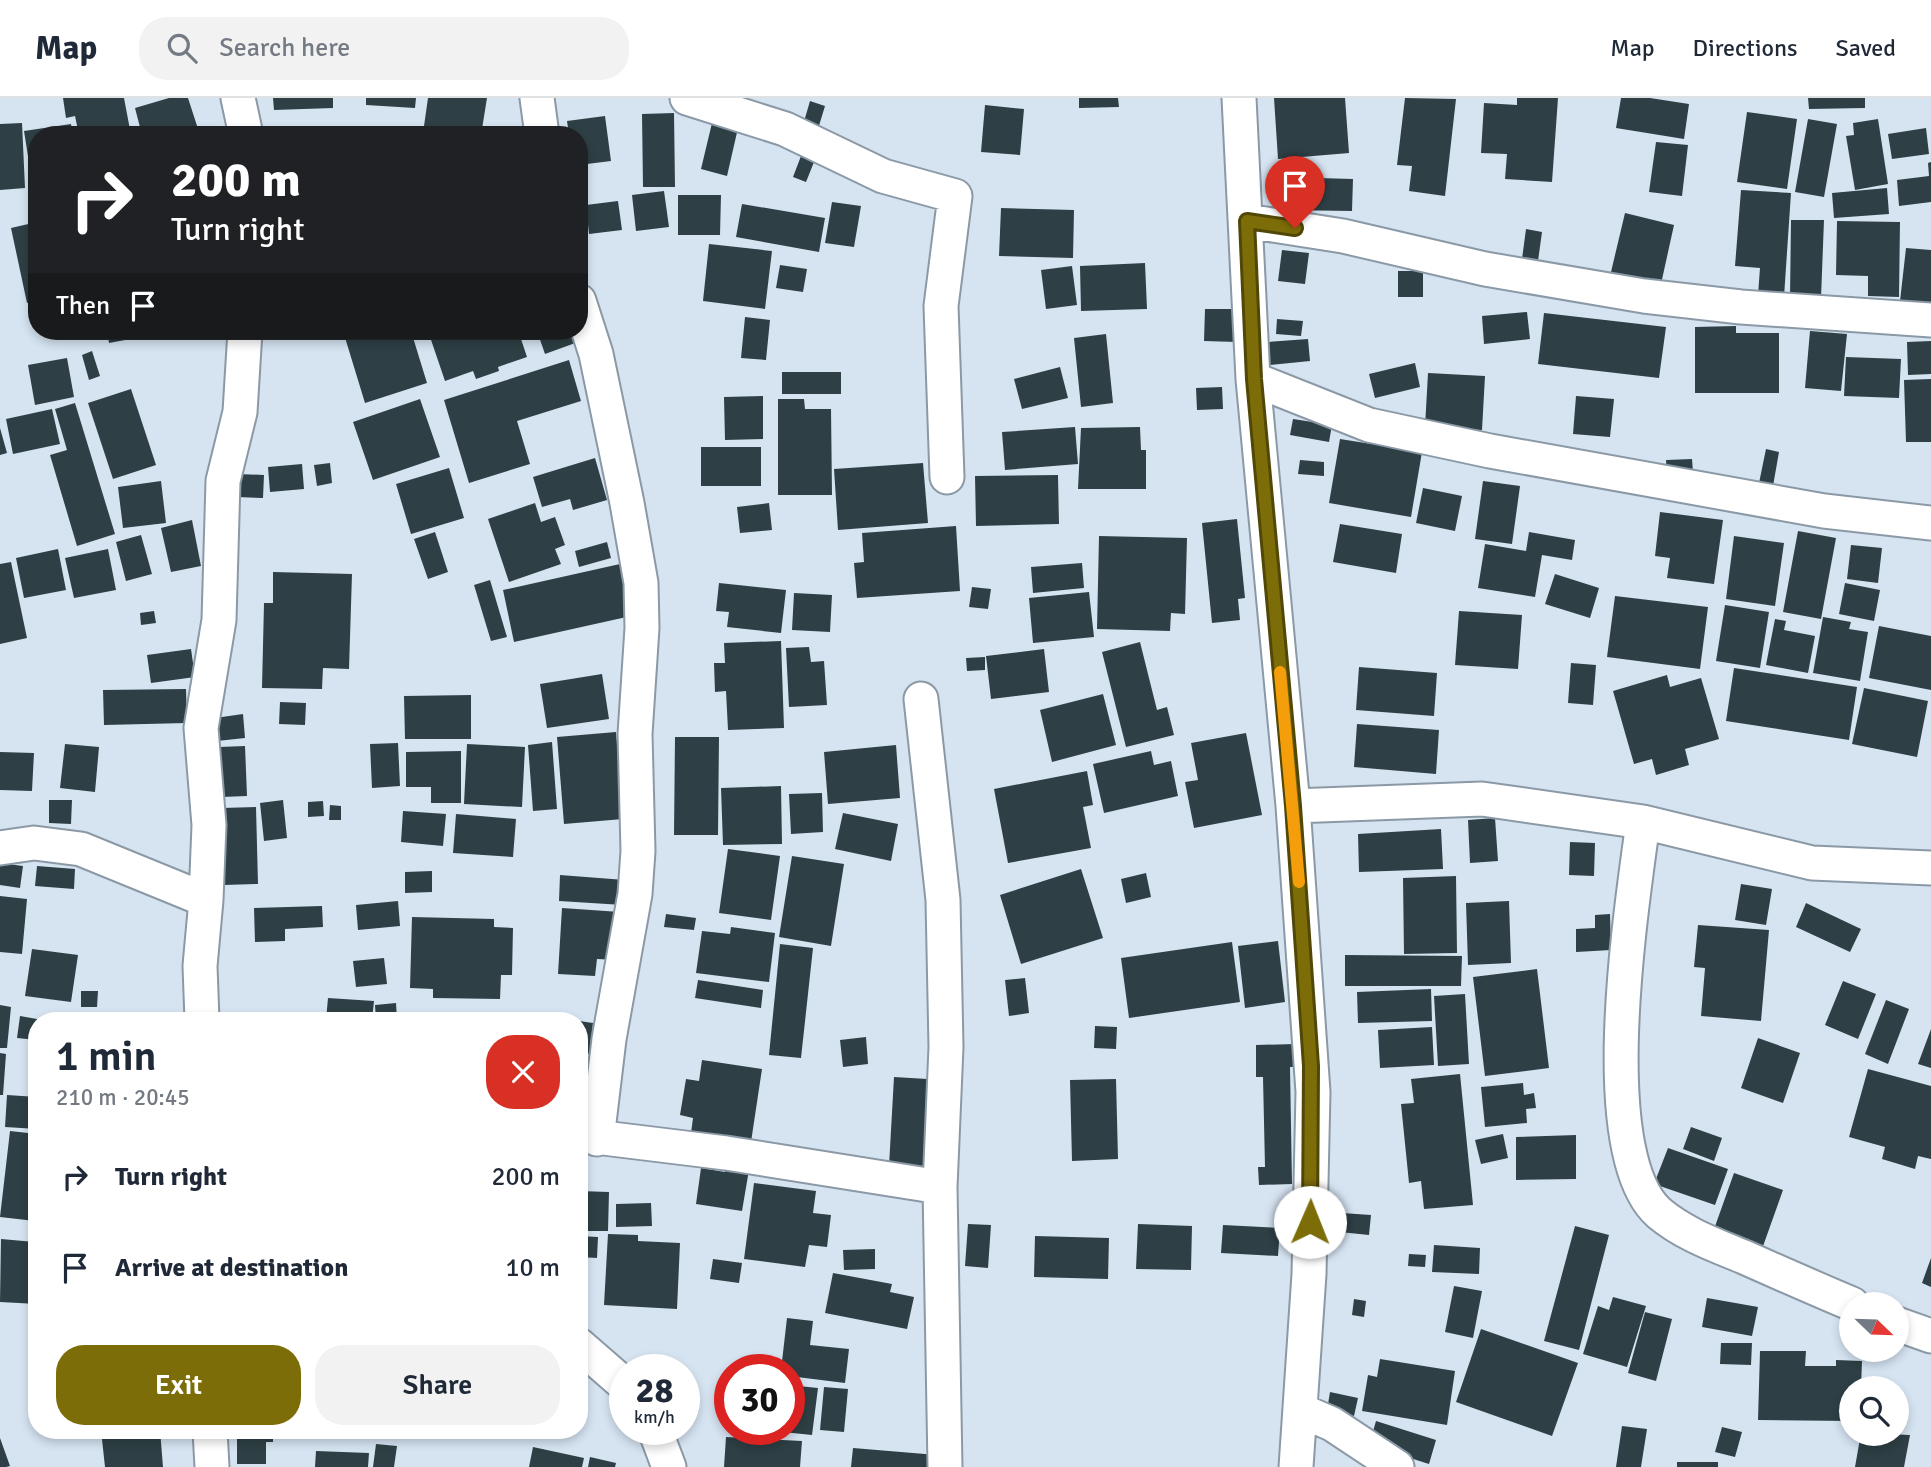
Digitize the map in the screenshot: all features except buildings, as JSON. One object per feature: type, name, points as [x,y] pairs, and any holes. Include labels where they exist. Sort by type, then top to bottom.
[{"type":"street","points":[[238,98],[244,126]]},
{"type":"street","points":[[537,98],[541,126]]},
{"type":"street","points":[[687,98],[785,129],[883,176],[955,196],[941,306],[947,477]]},
{"type":"street","points":[[1239,98],[1254,379],[1293,806],[1312,1092],[1309,1274],[1302,1411],[1296,1467]]},
{"type":"street","points":[[1247,221],[1343,236],[1485,269],[1644,296],[1741,307],[1931,320]]},
{"type":"street","points":[[588,330],[596,354],[624,489],[640,583],[641,617],[635,734],[635,894],[588,1137],[726,1153],[940,1188]]},
{"type":"street","points":[[202,1012],[200,966],[209,825],[201,728],[219,620],[223,481],[240,412],[244,340]]},
{"type":"street","points":[[1254,379],[1369,425],[1476,448],[1824,511],[1931,523]]},
{"type":"street","points":[[921,699],[943,900],[946,1047],[940,1188],[945,1467]]},
{"type":"street","points":[[1293,806],[1482,799],[1643,822],[1812,863],[1931,867]]},
{"type":"street","points":[[1643,822],[1630,921],[1619,1059],[1633,1170],[1657,1211],[1686,1232],[1839,1298]]},
{"type":"street","points":[[0,848],[34,844],[80,849],[206,900]]},
{"type":"street","points":[[1909,1328],[1931,1336]]},
{"type":"street","points":[[588,1353],[609,1371]]},
{"type":"street","points":[[1302,1411],[1332,1424],[1397,1467]]},
{"type":"street","points":[[210,1439],[212,1467]]},
{"type":"street","points":[[661,1445],[669,1467]]},
{"type":"slow traffic","points":[[1280,672],[1299,882]]},
{"type":"route","points":[[1295,228],[1247,221],[1254,379],[1293,806],[1311,1066],[1310,1222]]}]
